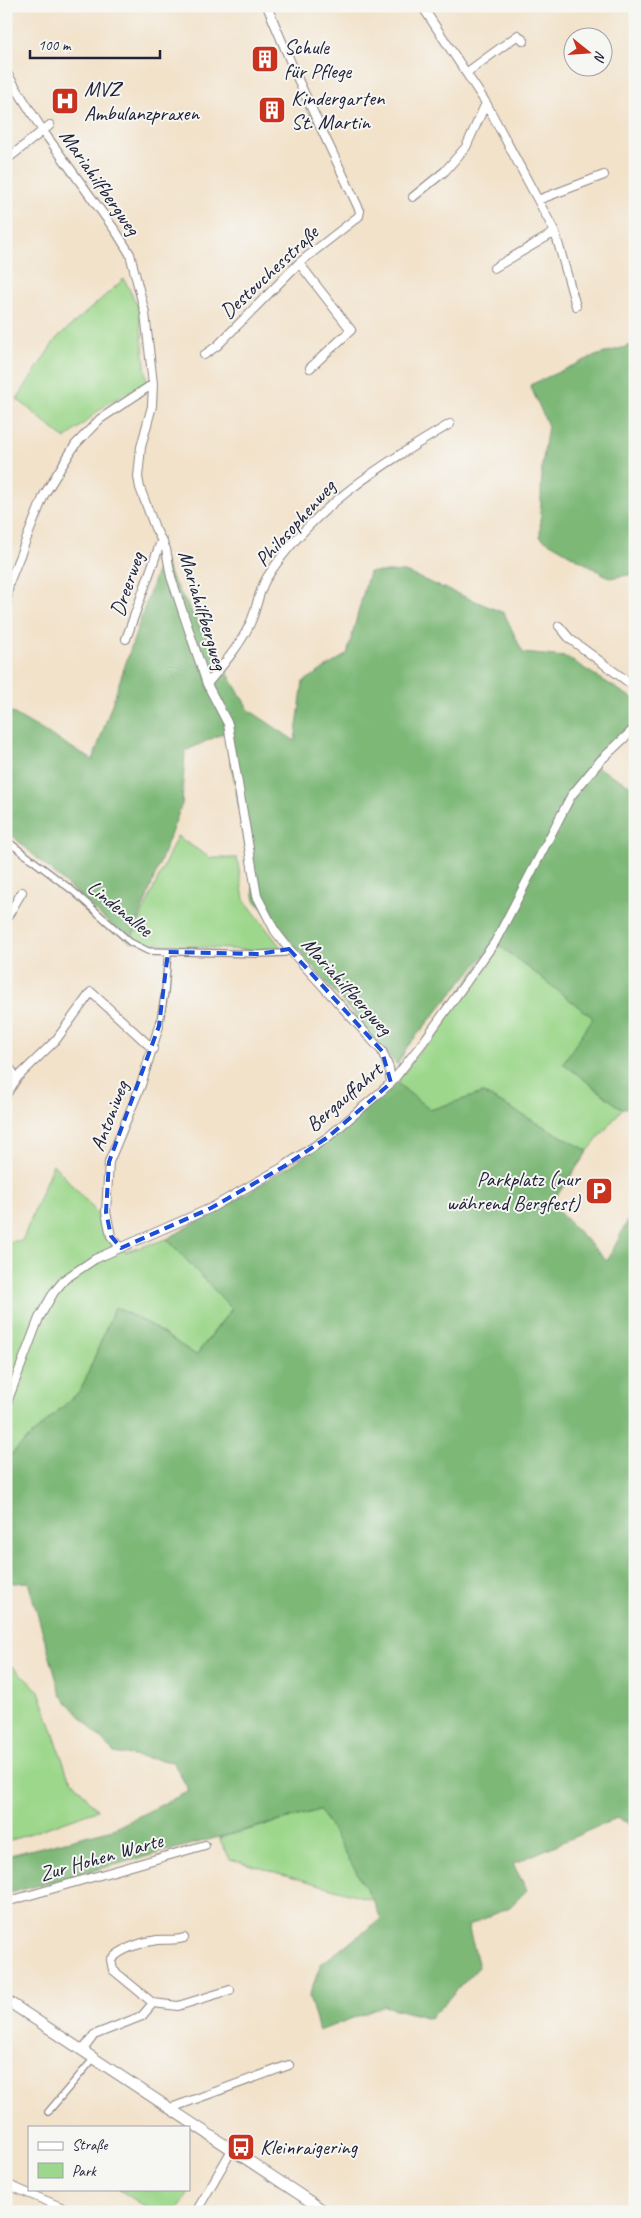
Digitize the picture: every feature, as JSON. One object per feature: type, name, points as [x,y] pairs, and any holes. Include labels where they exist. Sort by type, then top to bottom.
[{"type":"street","name":"Destouchesstraße","points":[[204,355],[217,346],[299,263],[359,216],[360,211],[300,84],[266,6]]},
{"type":"street","points":[[422,6],[486,103],[555,232],[576,306]]},
{"type":"street","points":[[466,73],[518,35],[524,41]]},
{"type":"street","name":"Mariahilfbergweg","points":[[6,72],[42,131],[117,233],[130,254],[146,313],[153,384],[152,406],[144,432],[138,477],[148,510],[163,541],[171,577],[207,684],[228,724],[257,896],[275,931],[382,1051],[389,1068],[391,1083]]},
{"type":"street","points":[[413,197],[444,171],[466,147],[486,103]]},
{"type":"street","name":"Mariahilfbergweg","points":[[6,160],[50,125]]},
{"type":"street","points":[[538,200],[604,174]]},
{"type":"street","points":[[494,268],[555,232]]},
{"type":"street","points":[[299,263],[351,330],[310,368]]},
{"type":"street","points":[[6,608],[9,584],[44,495],[75,445],[100,419],[153,384]]},
{"type":"street","name":"Philosophenweg","points":[[207,684],[246,632],[265,581],[319,516],[345,492],[400,454],[450,424]]},
{"type":"street","name":"Dreerweg","points":[[126,639],[160,544],[163,541]]},
{"type":"street","points":[[559,626],[570,639],[635,687]]},
{"type":"street","name":"Bergauffahrt","points":[[6,1405],[35,1327],[54,1292],[81,1267],[211,1208],[284,1167],[328,1137],[391,1083],[424,1041],[495,942],[571,796],[600,761],[635,728]]},
{"type":"street","name":"Lindenallee","points":[[6,840],[73,891],[130,942],[148,951],[259,954],[285,952],[290,949]]},
{"type":"street","points":[[6,919],[22,892]]},
{"type":"street","points":[[159,1026],[165,992],[168,952]]},
{"type":"street","points":[[6,1095],[17,1078],[56,1040],[92,992],[153,1049]]},
{"type":"street","name":"Antoniweg","points":[[121,1248],[111,1236],[106,1212],[109,1162],[153,1049],[159,1026]]},
{"type":"street","points":[[6,1063],[17,1078]]},
{"type":"street","name":"Zur Hohen Warte","points":[[6,1902],[205,1845]]},
{"type":"street","points":[[184,1938],[172,1942],[157,1940],[117,1952],[111,1960],[113,1970],[153,2003],[178,2006],[230,1990]]},
{"type":"street","points":[[6,2000],[95,2057],[326,2212]]},
{"type":"street","points":[[83,2050],[94,2035],[142,2016],[153,2003]]},
{"type":"street","points":[[48,2112],[95,2057]]},
{"type":"street","points":[[171,2108],[289,2065]]},
{"type":"street","points":[[196,2212],[232,2148]]},
{"type":"street","points":[[6,2184],[73,2212]]},
{"type":"highlighted area","points":[[289,949],[382,1051],[391,1083],[328,1137],[283,1167],[211,1208],[121,1248],[111,1236],[106,1212],[109,1162],[159,1026],[168,952],[259,954]]},
{"type":"green space","points":[[124,279],[139,309],[147,383],[108,403],[65,439],[17,399],[56,339]]},
{"type":"green space","points":[[635,344],[635,574],[610,578],[540,537],[542,465],[548,426],[530,385],[592,357]]},
{"type":"green space","points":[[162,556],[171,577],[249,710],[295,741],[303,682],[347,654],[369,572],[405,572],[504,613],[523,653],[566,657],[635,700],[635,721],[589,763],[635,788],[635,1105],[622,1109],[563,1063],[593,1018],[495,942],[407,1047],[397,1065],[255,900],[226,732],[185,751],[182,804],[130,942],[6,830],[6,709],[93,760]]},
{"type":"green space","points":[[177,836],[210,858],[237,858],[244,899],[285,953],[130,942]]},
{"type":"green space","points":[[495,942],[594,1018],[563,1063],[622,1109],[588,1151],[483,1093],[430,1110],[397,1083]]},
{"type":"green space","points":[[397,1083],[430,1110],[483,1093],[588,1151],[551,1204],[607,1261],[635,1207],[635,1826],[617,1818],[513,1864],[527,1890],[510,1907],[468,1926],[479,1967],[430,2018],[384,2006],[319,2031],[309,1996],[321,1964],[381,1919],[373,1900],[320,1810],[6,1894],[6,1856],[113,1829],[189,1791],[173,1762],[114,1753],[61,1695],[28,1582],[13,1583],[6,1577],[6,1459],[81,1390],[115,1307],[147,1323],[196,1355],[232,1309],[167,1239],[247,1193],[326,1143]]},
{"type":"green space","points":[[53,1164],[101,1217],[111,1236],[125,1252],[167,1239],[232,1308],[196,1355],[147,1323],[115,1307],[81,1390],[6,1459],[6,1254],[11,1241],[22,1241]]},
{"type":"green space","points":[[6,1661],[39,1691],[67,1773],[97,1810],[6,1842]]},
{"type":"green space","points":[[320,1810],[373,1900],[230,1859],[219,1838]]},
{"type":"green space","points":[[120,2190],[185,2190],[189,2193],[176,2212],[154,2212]]},
{"type":"place","name":"Schule für Pflege","points":[[265,59]]},
{"type":"place","name":"MVZ Ambulanzpraxen","points":[[65,101]]},
{"type":"place","name":"Kindergarten St. Martin","points":[[272,110]]},
{"type":"place","name":"Parkplatz (nur während Bergfest)","points":[[599,1191]]},
{"type":"place","name":"Kleinraigering","points":[[241,2147]]}]
